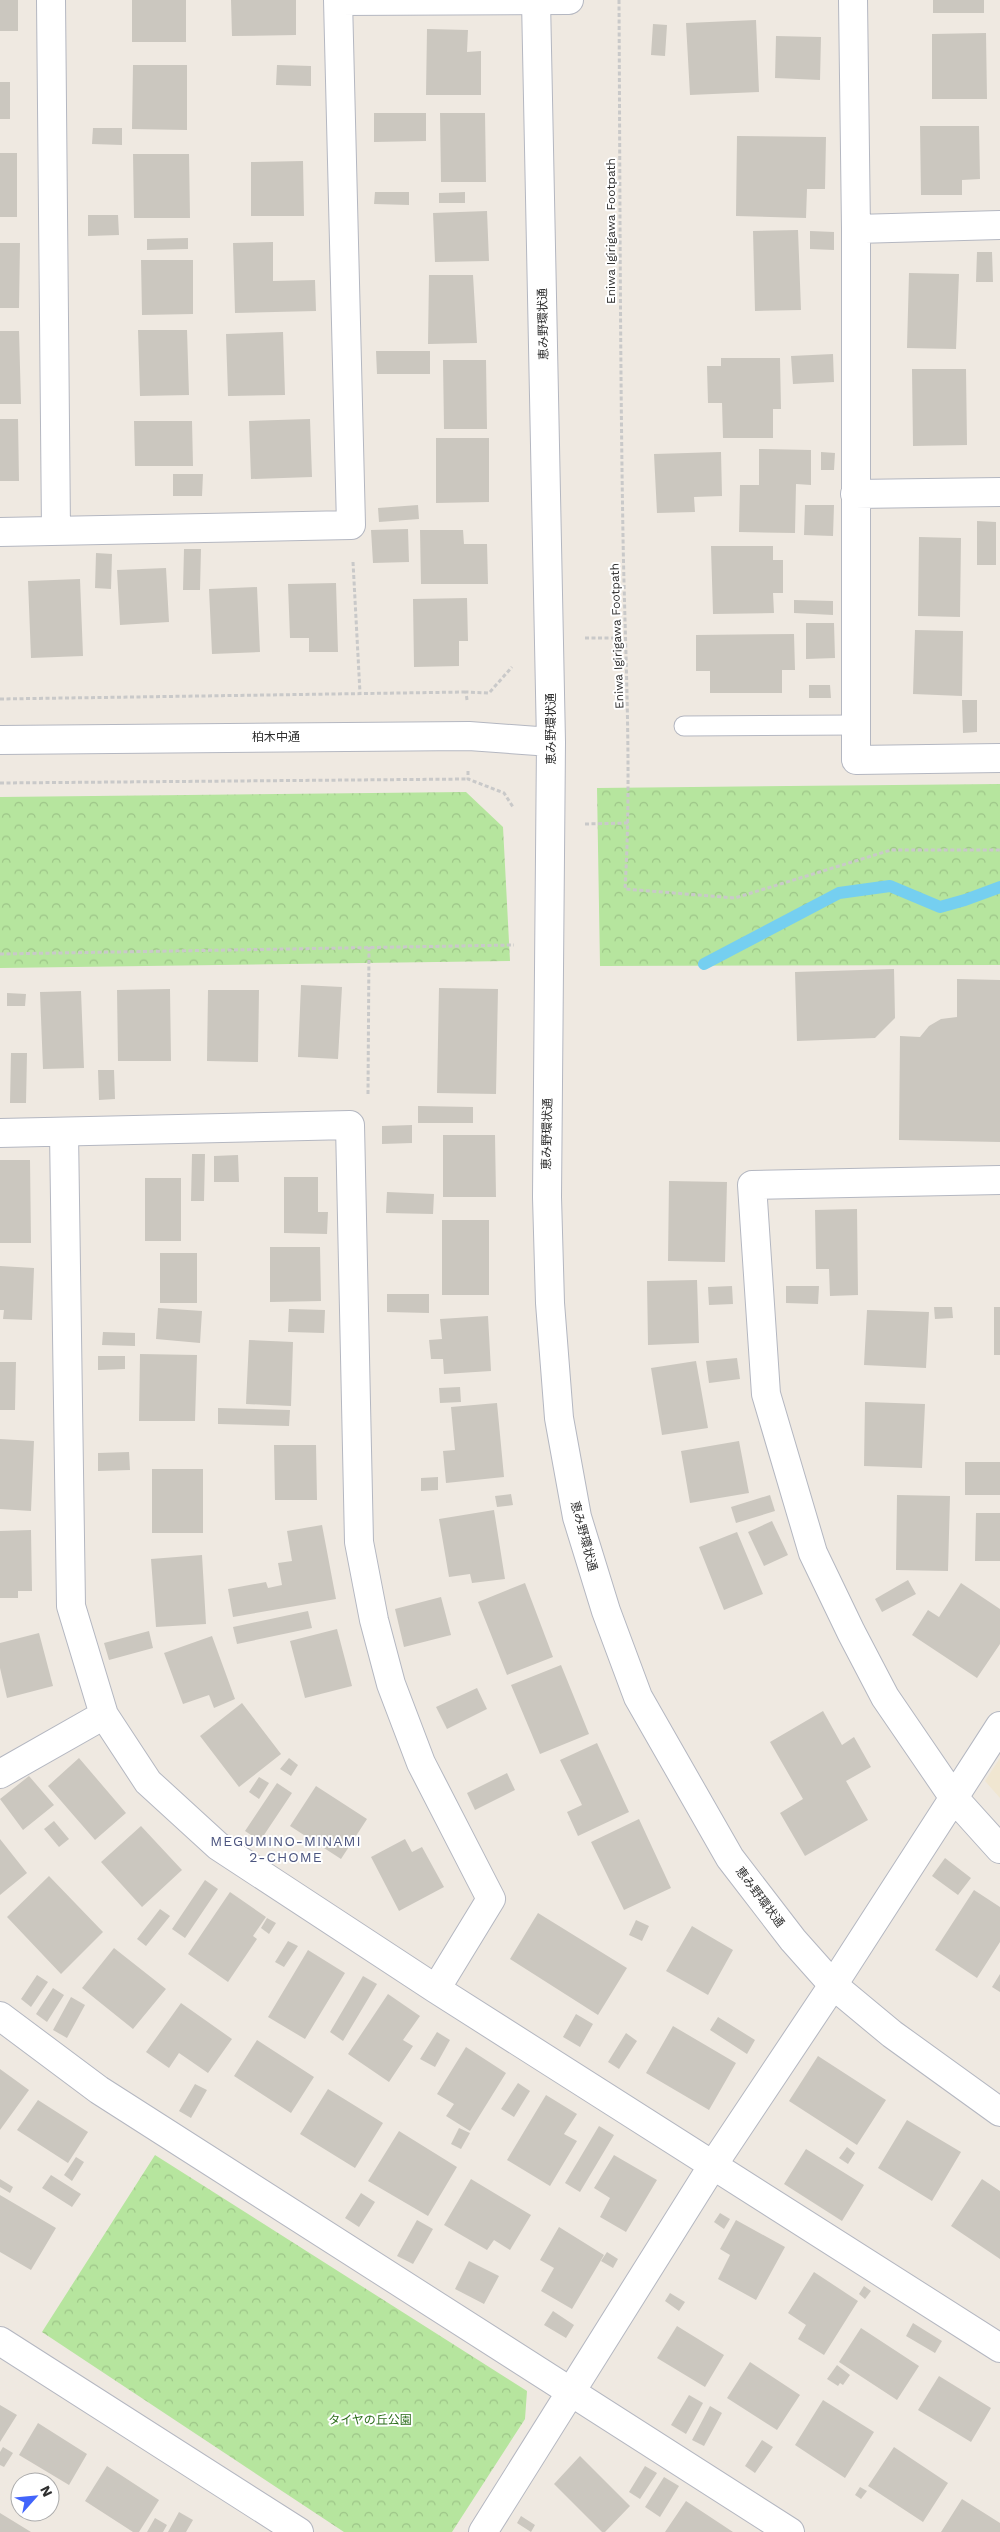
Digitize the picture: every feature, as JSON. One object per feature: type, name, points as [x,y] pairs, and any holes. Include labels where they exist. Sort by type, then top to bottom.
[{"type":"street","points":[[51,0],[56,531]]},
{"type":"street","points":[[0,532],[351,525],[338,1],[569,0]]},
{"type":"street","points":[[853,0],[856,229],[856,760],[1000,758]]},
{"type":"street","name":"恵み野環状通","points":[[536,1],[552,742],[547,1187],[550,1294],[559,1418],[577,1517],[606,1611],[638,1697],[730,1858],[793,1940],[833,1986],[892,2034],[1000,2112]]},
{"type":"street","points":[[856,229],[1000,225]]},
{"type":"street","points":[[856,494],[1000,492]]},
{"type":"street","name":"柏木中通","points":[[0,740],[469,736],[552,742]]},
{"type":"street","points":[[0,1133],[350,1125],[361,1552],[374,1620],[391,1684],[414,1746],[491,1900],[436,1989]]},
{"type":"street","points":[[64,1132],[71,1606],[104,1715],[148,1782],[218,1846],[436,1989],[1000,2348]]},
{"type":"street","points":[[1000,1180],[752,1185],[766,1394],[814,1553],[851,1632],[885,1696],[954,1798],[1000,1849]]},
{"type":"street","points":[[0,1774],[104,1715]]},
{"type":"street","points":[[483,2532],[713,2165],[833,1986],[1000,1726]]},
{"type":"street","points":[[0,2016],[99,2090],[790,2532]]},
{"type":"street","points":[[0,2341],[299,2532]]},
{"type":"lane","points":[[684,726],[856,725]]},
{"type":"path","name":"Eniwa Igirigawa Footpath","points":[[619,0],[620,400],[624,638],[629,729],[629,823],[625,889],[735,898],[891,850],[1000,850]]},
{"type":"path","points":[[351,525],[360,693]]},
{"type":"path","points":[[0,699],[466,692]]},
{"type":"path","points":[[0,783],[468,779]]},
{"type":"path","points":[[550,825],[629,823]]},
{"type":"path","points":[[0,954],[518,945]]},
{"type":"path","points":[[350,1125],[368,1103],[369,948]]},
{"type":"shaded area","points":[[1000,1758],[1000,1798],[985,1781]]},
{"type":"green space","points":[[1000,784],[1000,965],[600,966],[597,788]]},
{"type":"green space","points":[[466,792],[503,827],[510,961],[0,968],[0,797]]},
{"type":"green space","name":"タイヤの丘公園","points":[[155,2155],[527,2391],[525,2419],[452,2532],[344,2532],[42,2332]]},
{"type":"building","points":[[0,0],[18,0],[18,31],[0,31]]},
{"type":"building","points":[[132,0],[186,0],[186,42],[132,42]]},
{"type":"building","points":[[231,0],[296,0],[296,35],[232,36]]},
{"type":"building","points":[[933,0],[984,0],[984,13],[933,13]]},
{"type":"building","points":[[756,20],[759,92],[690,95],[686,23]]},
{"type":"building","points":[[653,24],[667,25],[665,56],[651,55]]},
{"type":"building","points":[[427,29],[468,30],[467,52],[481,51],[481,95],[426,95]]},
{"type":"building","points":[[986,33],[987,99],[932,99],[932,34]]},
{"type":"building","points":[[776,36],[821,37],[820,80],[775,78]]},
{"type":"building","points":[[133,65],[187,65],[187,130],[132,129]]},
{"type":"building","points":[[277,65],[311,66],[311,86],[276,85]]},
{"type":"building","points":[[0,82],[10,82],[10,119],[0,119]]},
{"type":"building","points":[[374,113],[426,113],[426,141],[374,142]]},
{"type":"building","points":[[440,113],[485,113],[486,182],[441,182]]},
{"type":"building","points":[[920,126],[979,126],[980,179],[962,180],[962,195],[921,195]]},
{"type":"building","points":[[93,128],[122,128],[122,145],[92,144]]},
{"type":"building","points":[[737,136],[826,137],[825,189],[807,189],[806,218],[736,216]]},
{"type":"building","points":[[0,153],[17,153],[17,217],[0,217]]},
{"type":"building","points":[[133,154],[189,154],[190,218],[134,218]]},
{"type":"building","points":[[303,161],[304,216],[251,216],[251,162]]},
{"type":"building","points":[[375,192],[409,192],[409,205],[374,204]]},
{"type":"building","points":[[465,192],[465,203],[439,203],[439,193]]},
{"type":"building","points":[[487,211],[489,261],[435,262],[433,213]]},
{"type":"building","points":[[88,215],[118,215],[119,235],[88,236]]},
{"type":"building","points":[[798,230],[801,310],[755,311],[753,231]]},
{"type":"building","points":[[810,231],[834,232],[834,250],[810,249]]},
{"type":"building","points":[[188,238],[188,249],[147,250],[147,239]]},
{"type":"building","points":[[273,242],[273,281],[315,280],[316,311],[235,313],[233,243]]},
{"type":"building","points":[[0,243],[20,243],[19,308],[0,308]]},
{"type":"building","points":[[977,252],[992,252],[993,282],[976,282]]},
{"type":"building","points":[[141,260],[193,260],[193,314],[142,315]]},
{"type":"building","points":[[909,273],[959,274],[956,349],[907,348]]},
{"type":"building","points":[[429,275],[473,275],[477,343],[428,344]]},
{"type":"building","points":[[138,330],[187,330],[189,395],[140,396]]},
{"type":"building","points":[[0,331],[19,331],[21,404],[0,404]]},
{"type":"building","points":[[283,332],[285,395],[228,396],[226,334]]},
{"type":"building","points":[[376,351],[430,351],[430,374],[377,374]]},
{"type":"building","points":[[833,354],[834,382],[793,384],[791,356]]},
{"type":"building","points":[[721,358],[780,358],[781,409],[773,409],[773,438],[723,438],[722,403],[708,403],[707,366],[721,366]]},
{"type":"building","points":[[443,360],[486,360],[487,429],[444,429]]},
{"type":"building","points":[[912,369],[966,369],[967,445],[913,446]]},
{"type":"building","points":[[0,419],[18,419],[19,481],[0,481]]},
{"type":"building","points":[[310,419],[312,477],[251,479],[249,421]]},
{"type":"building","points":[[134,421],[192,421],[193,466],[135,466]]},
{"type":"building","points":[[436,438],[489,438],[489,502],[436,503]]},
{"type":"building","points":[[759,449],[811,450],[811,485],[796,484],[795,533],[739,532],[740,485],[759,485]]},
{"type":"building","points":[[721,452],[722,496],[694,497],[695,512],[657,513],[654,454]]},
{"type":"building","points":[[821,452],[835,453],[834,470],[821,470]]},
{"type":"building","points":[[173,474],[203,474],[202,496],[173,496]]},
{"type":"building","points":[[418,505],[419,519],[379,522],[378,508]]},
{"type":"building","points":[[805,505],[834,505],[833,536],[804,535]]},
{"type":"building","points":[[977,521],[996,522],[996,565],[977,565]]},
{"type":"building","points":[[408,529],[409,562],[373,563],[371,530]]},
{"type":"building","points":[[420,530],[463,530],[464,544],[487,544],[488,584],[421,584]]},
{"type":"building","points":[[919,537],[961,538],[960,617],[918,616]]},
{"type":"building","points":[[711,546],[773,546],[773,560],[783,560],[783,593],[773,593],[774,613],[713,614]]},
{"type":"building","points":[[184,549],[201,549],[200,590],[183,590]]},
{"type":"building","points":[[96,553],[112,554],[111,589],[95,588]]},
{"type":"building","points":[[166,568],[169,622],[120,625],[117,570]]},
{"type":"building","points":[[80,579],[83,656],[31,658],[28,581]]},
{"type":"building","points":[[336,583],[338,652],[309,652],[309,638],[290,638],[288,584]]},
{"type":"building","points":[[257,587],[260,652],[212,654],[209,589]]},
{"type":"building","points":[[467,598],[468,641],[459,641],[459,666],[414,667],[413,599]]},
{"type":"building","points":[[794,600],[833,601],[833,615],[794,613]]},
{"type":"building","points":[[806,623],[834,623],[835,658],[806,659]]},
{"type":"building","points":[[915,630],[963,631],[962,696],[913,694]]},
{"type":"building","points":[[794,634],[795,670],[782,670],[782,693],[710,693],[710,671],[696,671],[696,635]]},
{"type":"building","points":[[809,685],[830,685],[831,698],[809,698]]},
{"type":"building","points":[[962,700],[977,700],[977,732],[963,733]]},
{"type":"building","points":[[894,969],[895,1018],[875,1038],[797,1041],[795,972]]},
{"type":"building","points":[[957,979],[1000,980],[1000,1142],[899,1140],[900,1036],[920,1037],[929,1026],[941,1019],[957,1017]]},
{"type":"building","points":[[301,985],[342,987],[338,1059],[298,1057]]},
{"type":"building","points":[[439,988],[498,989],[496,1094],[437,1093]]},
{"type":"building","points":[[170,989],[171,1061],[118,1061],[117,990]]},
{"type":"building","points":[[208,990],[259,990],[258,1062],[207,1061]]},
{"type":"building","points":[[81,991],[84,1068],[43,1069],[40,992]]},
{"type":"building","points":[[7,993],[26,994],[25,1006],[7,1006]]},
{"type":"building","points":[[11,1053],[27,1053],[26,1103],[10,1103]]},
{"type":"building","points":[[98,1070],[114,1070],[115,1099],[99,1100]]},
{"type":"building","points":[[418,1106],[473,1107],[473,1123],[418,1123]]},
{"type":"building","points":[[412,1125],[412,1143],[382,1144],[382,1126]]},
{"type":"building","points":[[443,1135],[495,1135],[496,1197],[443,1197]]},
{"type":"building","points":[[192,1154],[205,1154],[204,1201],[191,1201]]},
{"type":"building","points":[[238,1155],[239,1182],[214,1182],[214,1156]]},
{"type":"building","points":[[0,1160],[30,1160],[31,1243],[0,1243]]},
{"type":"building","points":[[284,1177],[318,1177],[318,1212],[328,1212],[327,1234],[284,1233]]},
{"type":"building","points":[[145,1178],[181,1178],[181,1241],[145,1241]]},
{"type":"building","points":[[669,1181],[727,1182],[725,1262],[668,1261]]},
{"type":"building","points":[[387,1192],[434,1194],[433,1214],[386,1213]]},
{"type":"building","points":[[857,1209],[858,1295],[830,1296],[829,1269],[816,1269],[815,1210]]},
{"type":"building","points":[[442,1220],[489,1220],[489,1295],[442,1295]]},
{"type":"building","points":[[270,1247],[320,1247],[321,1301],[270,1302]]},
{"type":"building","points":[[160,1253],[197,1253],[197,1303],[160,1303]]},
{"type":"building","points":[[0,1266],[34,1268],[32,1320],[3,1319],[4,1310],[0,1310]]},
{"type":"building","points":[[697,1280],[699,1343],[648,1345],[647,1281]]},
{"type":"building","points":[[732,1286],[733,1304],[709,1305],[708,1287]]},
{"type":"building","points":[[786,1286],[819,1286],[818,1304],[786,1303]]},
{"type":"building","points":[[387,1294],[429,1294],[429,1313],[387,1312]]},
{"type":"building","points":[[934,1307],[952,1307],[953,1318],[935,1319]]},
{"type":"building","points":[[994,1307],[1000,1307],[1000,1355],[994,1355]]},
{"type":"building","points":[[158,1308],[202,1311],[200,1343],[156,1339]]},
{"type":"building","points":[[289,1309],[325,1310],[324,1333],[288,1332]]},
{"type":"building","points":[[867,1310],[929,1312],[926,1368],[864,1365]]},
{"type":"building","points":[[488,1316],[491,1371],[444,1374],[443,1359],[431,1359],[429,1340],[442,1339],[440,1319]]},
{"type":"building","points":[[103,1332],[135,1333],[135,1346],[102,1345]]},
{"type":"building","points":[[249,1340],[293,1342],[291,1406],[246,1404]]},
{"type":"building","points":[[140,1354],[197,1355],[195,1421],[139,1421]]},
{"type":"building","points":[[98,1356],[125,1356],[125,1369],[98,1370]]},
{"type":"building","points":[[737,1358],[740,1379],[709,1383],[706,1361]]},
{"type":"building","points":[[696,1361],[708,1428],[662,1435],[651,1368]]},
{"type":"building","points":[[0,1362],[16,1362],[15,1410],[0,1410]]},
{"type":"building","points":[[460,1387],[461,1402],[440,1403],[439,1388]]},
{"type":"building","points":[[865,1402],[925,1404],[922,1468],[864,1466]]},
{"type":"building","points":[[497,1403],[504,1477],[446,1483],[443,1451],[455,1450],[451,1407]]},
{"type":"building","points":[[218,1408],[290,1410],[289,1426],[218,1424]]},
{"type":"building","points":[[0,1439],[34,1441],[31,1511],[0,1509]]},
{"type":"building","points":[[739,1441],[749,1493],[690,1503],[681,1451]]},
{"type":"building","points":[[274,1445],[316,1445],[317,1500],[275,1500]]},
{"type":"building","points":[[129,1452],[130,1470],[98,1471],[98,1453]]},
{"type":"building","points":[[965,1462],[1000,1462],[1000,1495],[965,1495]]},
{"type":"building","points":[[152,1469],[203,1469],[203,1533],[152,1533]]},
{"type":"building","points":[[438,1477],[438,1490],[421,1491],[421,1478]]},
{"type":"building","points":[[511,1494],[513,1505],[497,1507],[495,1496]]},
{"type":"building","points":[[770,1495],[775,1511],[736,1523],[731,1507]]},
{"type":"building","points":[[897,1495],[950,1496],[948,1571],[896,1570]]},
{"type":"building","points":[[494,1510],[505,1579],[472,1583],[470,1574],[449,1577],[439,1519]]},
{"type":"building","points":[[976,1513],[1000,1513],[1000,1561],[975,1561]]},
{"type":"building","points":[[772,1521],[788,1555],[764,1566],[748,1532]]},
{"type":"building","points":[[322,1525],[336,1599],[233,1617],[228,1589],[266,1582],[268,1588],[282,1585],[278,1563],[292,1561],[287,1531]]},
{"type":"building","points":[[31,1530],[32,1591],[18,1591],[18,1598],[0,1598],[0,1531]]},
{"type":"building","points":[[737,1532],[763,1594],[724,1610],[699,1547]]},
{"type":"building","points":[[202,1555],[206,1624],[156,1627],[151,1559]]},
{"type":"building","points":[[908,1580],[916,1594],[882,1612],[875,1599]]},
{"type":"building","points":[[525,1583],[553,1657],[507,1675],[478,1602]]},
{"type":"building","points":[[961,1583],[1000,1609],[1000,1644],[977,1678],[912,1635],[928,1610],[939,1617]]},
{"type":"building","points":[[441,1597],[451,1635],[404,1647],[395,1609]]},
{"type":"building","points":[[308,1611],[312,1628],[237,1644],[233,1627]]},
{"type":"building","points":[[337,1629],[352,1686],[305,1698],[290,1641]]},
{"type":"building","points":[[149,1631],[153,1648],[109,1660],[104,1643]]},
{"type":"building","points":[[39,1633],[53,1686],[7,1698],[0,1668],[0,1643]]},
{"type":"building","points":[[212,1636],[235,1699],[214,1708],[209,1695],[183,1704],[164,1653]]},
{"type":"building","points":[[561,1665],[589,1734],[540,1754],[511,1685]]},
{"type":"building","points":[[477,1688],[487,1709],[447,1729],[436,1707]]},
{"type":"building","points":[[242,1703],[281,1754],[239,1787],[200,1736]]},
{"type":"building","points":[[823,1711],[842,1745],[854,1737],[871,1767],[846,1781],[868,1820],[805,1856],[780,1813],[803,1799],[770,1742]]},
{"type":"building","points":[[597,1743],[629,1812],[578,1836],[567,1812],[582,1805],[560,1760]]},
{"type":"building","points":[[79,1758],[126,1813],[95,1840],[48,1786]]},
{"type":"building","points":[[289,1758],[298,1765],[291,1776],[280,1769]]},
{"type":"building","points":[[507,1773],[515,1790],[475,1810],[467,1793]]},
{"type":"building","points":[[29,1776],[54,1805],[23,1830],[0,1799]]},
{"type":"building","points":[[259,1777],[269,1783],[259,1799],[249,1792]]},
{"type":"building","points":[[277,1783],[292,1793],[260,1841],[245,1831]]},
{"type":"building","points":[[316,1786],[367,1819],[341,1859],[290,1826]]},
{"type":"building","points":[[639,1819],[671,1888],[624,1910],[591,1842]]},
{"type":"building","points":[[54,1821],[69,1839],[59,1847],[44,1829]]},
{"type":"building","points":[[141,1826],[182,1870],[142,1907],[101,1862]]},
{"type":"building","points":[[0,1839],[27,1873],[0,1895]]},
{"type":"building","points":[[405,1839],[412,1852],[422,1847],[444,1887],[399,1911],[371,1857]]},
{"type":"building","points":[[945,1858],[971,1878],[958,1895],[932,1876]]},
{"type":"building","points":[[49,1876],[103,1932],[61,1974],[7,1917]]},
{"type":"building","points":[[205,1880],[218,1889],[185,1938],[172,1929]]},
{"type":"building","points":[[974,1890],[1000,1907],[1000,1942],[977,1978],[935,1950]]},
{"type":"building","points":[[230,1892],[266,1917],[253,1936],[257,1939],[228,1982],[188,1954]]},
{"type":"building","points":[[160,1909],[170,1916],[146,1946],[137,1939]]},
{"type":"building","points":[[538,1913],[627,1968],[598,2015],[510,1959]]},
{"type":"building","points":[[267,1918],[276,1923],[269,1934],[261,1928]]},
{"type":"building","points":[[636,1920],[649,1926],[642,1941],[629,1935]]},
{"type":"building","points":[[692,1926],[733,1950],[708,1995],[666,1971]]},
{"type":"building","points":[[288,1941],[298,1946],[284,1967],[275,1962]]},
{"type":"building","points":[[114,1948],[166,1989],[133,2029],[82,1988]]},
{"type":"building","points":[[308,1950],[345,1973],[305,2039],[268,2017]]},
{"type":"building","points":[[1000,1974],[1000,1992],[992,1987]]},
{"type":"building","points":[[37,1975],[48,1982],[31,2007],[21,1999]]},
{"type":"building","points":[[363,1976],[377,1984],[343,2041],[330,2032]]},
{"type":"building","points":[[53,1988],[64,1995],[47,2022],[36,2014]]},
{"type":"building","points":[[388,1994],[420,2016],[403,2040],[413,2046],[389,2082],[348,2054]]},
{"type":"building","points":[[71,1997],[85,2005],[67,2038],[53,2030]]},
{"type":"building","points":[[181,2003],[232,2039],[208,2073],[179,2053],[169,2068],[146,2052]]},
{"type":"building","points":[[576,2014],[593,2024],[580,2047],[563,2037]]},
{"type":"building","points":[[718,2017],[755,2040],[747,2054],[710,2030]]},
{"type":"building","points":[[673,2026],[736,2063],[709,2110],[646,2073]]},
{"type":"building","points":[[437,2032],[450,2040],[435,2067],[420,2059]]},
{"type":"building","points":[[626,2033],[637,2041],[619,2069],[608,2062]]},
{"type":"building","points":[[257,2040],[314,2077],[291,2113],[234,2076]]},
{"type":"building","points":[[466,2047],[506,2073],[470,2131],[446,2116],[454,2104],[437,2094]]},
{"type":"building","points":[[818,2056],[886,2100],[857,2145],[789,2101]]},
{"type":"building","points":[[0,2069],[29,2090],[0,2130]]},
{"type":"building","points":[[518,2083],[530,2091],[514,2117],[501,2109]]},
{"type":"building","points":[[195,2084],[207,2090],[191,2118],[179,2111]]},
{"type":"building","points":[[328,2089],[383,2123],[355,2168],[300,2134]]},
{"type":"building","points":[[546,2095],[577,2114],[564,2134],[577,2141],[550,2186],[507,2160]]},
{"type":"building","points":[[38,2100],[88,2132],[68,2163],[17,2130]]},
{"type":"building","points":[[907,2120],[961,2152],[932,2201],[878,2168]]},
{"type":"building","points":[[599,2126],[614,2135],[580,2192],[565,2183]]},
{"type":"building","points":[[459,2128],[470,2133],[461,2149],[451,2144]]},
{"type":"building","points":[[399,2131],[457,2167],[428,2216],[368,2181]]},
{"type":"building","points":[[847,2147],[855,2153],[848,2164],[839,2158]]},
{"type":"building","points":[[806,2149],[864,2185],[842,2221],[784,2184]]},
{"type":"building","points":[[614,2155],[657,2180],[626,2232],[600,2217],[610,2198],[594,2188]]},
{"type":"building","points":[[76,2157],[84,2162],[72,2181],[64,2175]]},
{"type":"building","points":[[51,2175],[81,2194],[72,2207],[42,2188]]},
{"type":"building","points":[[0,2179],[13,2187],[10,2193],[0,2187]]},
{"type":"building","points":[[471,2179],[531,2215],[510,2250],[494,2240],[487,2250],[444,2225]]},
{"type":"building","points":[[982,2179],[1000,2191],[1000,2259],[951,2226]]},
{"type":"building","points":[[361,2193],[375,2202],[359,2227],[345,2218]]},
{"type":"building","points":[[0,2195],[56,2228],[31,2270],[0,2252]]},
{"type":"building","points":[[720,2213],[730,2219],[724,2229],[714,2222]]},
{"type":"building","points":[[417,2220],[433,2229],[413,2264],[397,2256]]},
{"type":"building","points":[[736,2220],[785,2247],[756,2300],[718,2279],[730,2255],[720,2249]]},
{"type":"building","points":[[559,2227],[604,2255],[572,2309],[541,2291],[554,2268],[540,2260]]},
{"type":"building","points":[[607,2252],[618,2259],[613,2268],[601,2261]]},
{"type":"building","points":[[469,2261],[499,2276],[484,2304],[455,2289]]},
{"type":"building","points":[[814,2272],[858,2301],[824,2355],[798,2339],[806,2325],[788,2313]]},
{"type":"building","points":[[864,2286],[871,2291],[865,2299],[859,2294]]},
{"type":"building","points":[[670,2293],[685,2302],[679,2311],[665,2301]]},
{"type":"building","points":[[553,2311],[574,2325],[566,2338],[544,2325]]},
{"type":"building","points":[[913,2323],[942,2341],[935,2353],[906,2336]]},
{"type":"building","points":[[677,2326],[724,2355],[705,2387],[657,2358]]},
{"type":"building","points":[[861,2328],[919,2366],[897,2400],[839,2362]]},
{"type":"building","points":[[750,2362],[800,2395],[777,2430],[727,2398]]},
{"type":"building","points":[[837,2365],[850,2375],[843,2385],[840,2383],[838,2386],[827,2379]]},
{"type":"building","points":[[939,2376],[991,2408],[971,2442],[918,2410]]},
{"type":"building","points":[[689,2395],[703,2403],[686,2434],[671,2425]]},
{"type":"building","points":[[823,2400],[874,2432],[845,2478],[795,2445]]},
{"type":"building","points":[[0,2405],[17,2415],[0,2442]]},
{"type":"building","points":[[710,2406],[722,2413],[704,2446],[692,2440]]},
{"type":"building","points":[[38,2423],[87,2454],[69,2485],[60,2480],[60,2472],[47,2472],[19,2455]]},
{"type":"building","points":[[762,2440],[773,2447],[755,2473],[745,2466]]},
{"type":"building","points":[[3,2447],[13,2453],[4,2467],[0,2465],[0,2452]]},
{"type":"building","points":[[894,2447],[948,2483],[923,2522],[868,2486]]},
{"type":"building","points":[[580,2456],[630,2506],[605,2532],[602,2532],[554,2484]]},
{"type":"building","points":[[107,2466],[159,2500],[139,2532],[133,2532],[85,2501]]},
{"type":"building","points":[[645,2466],[657,2473],[640,2499],[629,2492]]},
{"type":"building","points":[[664,2477],[679,2486],[660,2517],[645,2507]]},
{"type":"building","points":[[860,2487],[867,2491],[861,2499],[855,2495]]},
{"type":"building","points":[[962,2499],[1000,2523],[1000,2532],[941,2532]]},
{"type":"building","points":[[686,2501],[733,2532],[665,2532]]},
{"type":"building","points":[[179,2512],[193,2520],[186,2532],[168,2532]]},
{"type":"building","points":[[0,2513],[10,2519],[10,2522],[15,2522],[31,2532],[0,2532]]},
{"type":"building","points":[[521,2516],[535,2525],[531,2532],[517,2523]]},
{"type":"building","points":[[155,2518],[167,2525],[163,2532],[147,2532]]},
{"type":"waterway","points":[[704,964],[839,893],[890,886],[940,907],[1000,887]]},
{"type":"district","name":"MEGUMINO-MINAMI 2-CHOME","points":[[286,1849]]}]
